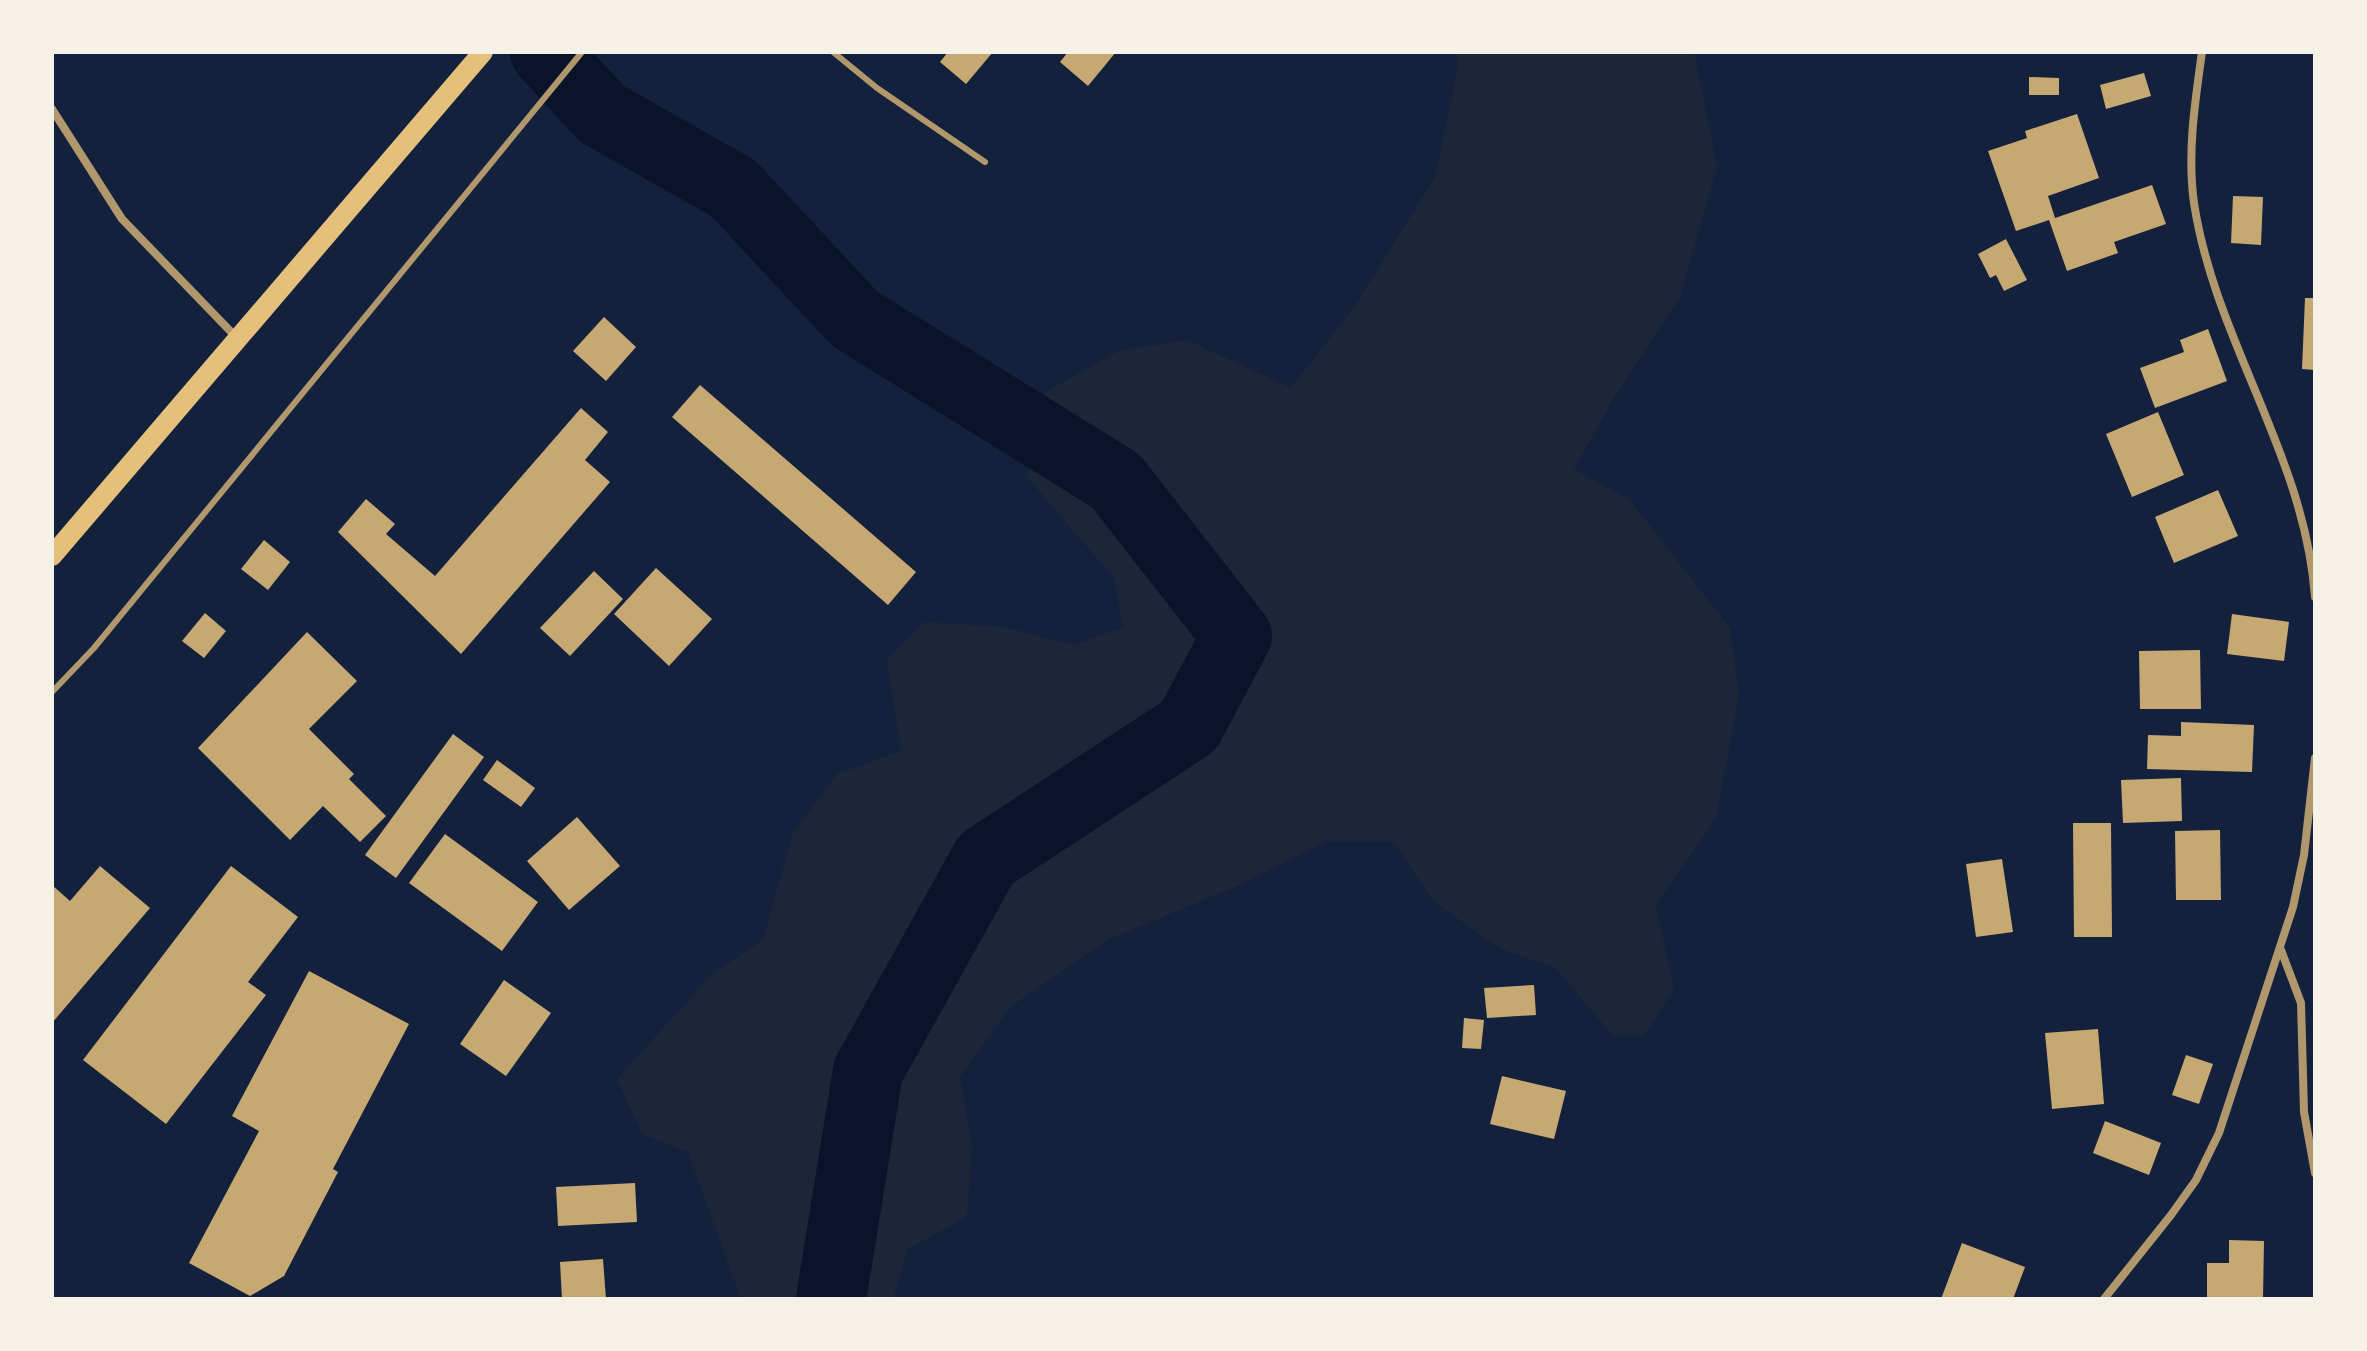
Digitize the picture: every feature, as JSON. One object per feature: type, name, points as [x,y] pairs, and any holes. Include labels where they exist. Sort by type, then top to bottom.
[{"type":"main road","points":[[52,556],[483,52]]},
{"type":"street","points":[[2202,52],[2192,137],[2194,202],[2201,238],[2221,305],[2289,474],[2309,545],[2315,597]]},
{"type":"street","points":[[52,109],[122,219],[238,338]]},
{"type":"street","points":[[2104,1299],[2171,1215],[2210,1154],[2281,950],[2304,855],[2315,758]]},
{"type":"street","points":[[2281,950],[2301,1003],[2304,1112],[2315,1173]]},
{"type":"lane","points":[[52,692],[103,636],[582,52]]},
{"type":"lane","points":[[833,52],[877,88],[985,162]]},
{"type":"shaded area","points":[[1456,52],[1694,52],[1717,167],[1680,297],[1615,396],[1574,469],[1630,500],[1730,628],[1739,696],[1716,818],[1656,905],[1674,989],[1645,1035],[1613,1036],[1556,968],[1499,948],[1433,901],[1394,841],[1327,841],[1240,885],[1109,939],[1010,1007],[960,1077],[972,1146],[967,1217],[908,1249],[893,1299],[741,1299],[688,1152],[642,1134],[617,1079],[714,972],[763,940],[793,833],[837,774],[901,751],[887,660],[924,622],[1004,627],[1074,645],[1123,627],[1114,578],[1027,477],[1044,393],[1118,351],[1187,340],[1291,388],[1355,306],[1435,177],[1458,67]]},
{"type":"building","points":[[948,52],[993,52],[966,84],[940,62]]},
{"type":"building","points":[[1068,52],[1116,52],[1088,86],[1060,62]]},
{"type":"building","points":[[2144,73],[2151,96],[2106,109],[2100,85]]},
{"type":"building","points":[[2029,77],[2059,78],[2059,95],[2029,95]]},
{"type":"building","points":[[2077,114],[2099,178],[2048,196],[2055,218],[2152,185],[2166,224],[2114,242],[2118,253],[2067,271],[2049,220],[2016,231],[1988,151],[2027,138],[2025,131]]},
{"type":"building","points":[[2233,196],[2263,197],[2261,245],[2231,243]]},
{"type":"building","points":[[2006,239],[2027,280],[2004,291],[1996,275],[1990,278],[1978,254]]},
{"type":"building","points":[[2305,298],[2315,298],[2315,370],[2302,369]]},
{"type":"building","points":[[604,317],[636,347],[606,381],[573,351]]},
{"type":"building","points":[[2208,329],[2227,381],[2155,408],[2140,368],[2184,352],[2180,340]]},
{"type":"building","points":[[700,385],[916,572],[888,605],[672,417]]},
{"type":"building","points":[[581,408],[608,432],[585,460],[610,482],[461,654],[338,532],[366,499],[395,524],[386,534],[435,576]]},
{"type":"building","points":[[2158,412],[2184,475],[2132,497],[2106,434]]},
{"type":"building","points":[[2218,490],[2238,536],[2174,563],[2155,517]]},
{"type":"building","points":[[264,540],[290,562],[268,590],[241,569]]},
{"type":"building","points":[[656,568],[712,619],[669,666],[614,614]]},
{"type":"building","points":[[594,571],[623,599],[570,656],[540,628]]},
{"type":"building","points":[[205,613],[226,631],[204,658],[182,641]]},
{"type":"building","points":[[2232,614],[2289,622],[2284,661],[2227,654]]},
{"type":"building","points":[[307,632],[357,681],[309,729],[354,774],[349,779],[386,816],[360,842],[323,806],[290,840],[198,748]]},
{"type":"building","points":[[2200,650],[2201,709],[2140,709],[2139,651]]},
{"type":"building","points":[[2181,722],[2254,725],[2252,772],[2147,769],[2148,735],[2181,736]]},
{"type":"building","points":[[453,734],[484,757],[396,878],[365,855]]},
{"type":"building","points":[[497,760],[535,788],[521,807],[483,780]]},
{"type":"building","points":[[2181,778],[2182,821],[2123,823],[2121,780]]},
{"type":"building","points":[[577,817],[620,866],[569,910],[527,861]]},
{"type":"building","points":[[2073,823],[2111,823],[2112,937],[2074,937]]},
{"type":"building","points":[[2220,830],[2221,900],[2176,900],[2175,831]]},
{"type":"building","points":[[445,834],[538,902],[502,951],[409,883]]},
{"type":"building","points":[[2002,859],[2013,932],[1976,937],[1966,864]]},
{"type":"building","points":[[100,866],[150,908],[52,1023],[52,885],[70,901]]},
{"type":"building","points":[[231,866],[298,917],[248,982],[266,995],[166,1124],[83,1060]]},
{"type":"building","points":[[309,971],[409,1024],[333,1169],[338,1172],[284,1276],[250,1296],[189,1263],[259,1131],[232,1116]]},
{"type":"building","points":[[504,980],[551,1013],[506,1076],[460,1044]]},
{"type":"building","points":[[1534,985],[1536,1015],[1487,1018],[1484,988]]},
{"type":"building","points":[[1464,1018],[1484,1020],[1481,1049],[1462,1048]]},
{"type":"building","points":[[2098,1029],[2104,1104],[2052,1109],[2045,1033]]},
{"type":"building","points":[[2186,1055],[2213,1064],[2199,1104],[2172,1095]]},
{"type":"building","points":[[1502,1076],[1566,1091],[1554,1139],[1490,1124]]},
{"type":"building","points":[[2105,1121],[2161,1143],[2149,1175],[2093,1153]]},
{"type":"building","points":[[635,1183],[637,1222],[558,1226],[556,1187]]},
{"type":"building","points":[[2229,1240],[2264,1241],[2263,1299],[2207,1299],[2207,1263],[2229,1263]]},
{"type":"building","points":[[1962,1243],[2025,1267],[2013,1299],[1941,1299]]},
{"type":"building","points":[[603,1259],[606,1299],[562,1299],[560,1262]]},
{"type":"waterway","points":[[545,52],[602,114],[733,188],[855,319],[1116,481],[1237,636],[1189,726],[986,859],[868,1071],[831,1299]]}]
